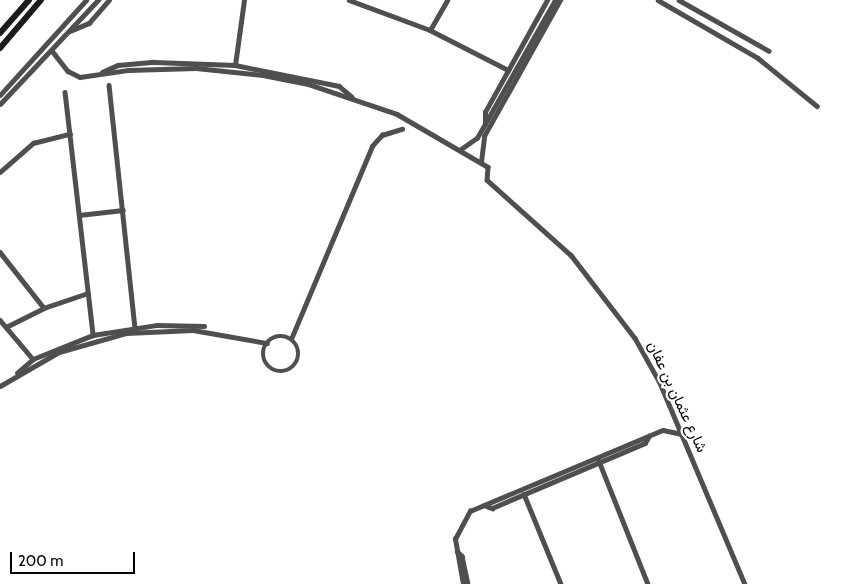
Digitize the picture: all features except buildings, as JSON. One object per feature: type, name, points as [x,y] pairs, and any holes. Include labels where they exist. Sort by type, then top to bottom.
[{"type":"street","points":[[0,33],[29,0]]},
{"type":"street","points":[[0,48],[42,0]]},
{"type":"street","points":[[0,95],[86,0]]},
{"type":"street","points":[[0,104],[53,52],[98,0]]},
{"type":"street","points":[[70,31],[89,23],[109,0]]},
{"type":"street","points":[[235,65],[244,0]]},
{"type":"street","points":[[349,0],[360,2],[430,30],[508,70]]},
{"type":"street","points":[[430,30],[447,0]]},
{"type":"street","points":[[485,124],[485,112],[547,0]]},
{"type":"street","points":[[461,149],[475,141],[555,0]]},
{"type":"street","points":[[53,52],[74,74],[86,77],[150,68],[218,70],[286,79],[352,97],[397,114],[481,162],[484,136],[560,0]]},
{"type":"street","points":[[658,0],[758,58],[817,106]]},
{"type":"street","points":[[679,0],[769,51]]},
{"type":"street","points":[[690,6],[693,0]]},
{"type":"street","points":[[101,74],[113,66],[138,63],[235,65],[339,86],[352,97]]},
{"type":"street","points":[[109,85],[135,327]]},
{"type":"street","points":[[65,92],[93,335]]},
{"type":"street","points":[[267,343],[265,362],[279,373],[297,363],[298,354],[291,338],[372,146],[382,135],[402,129]]},
{"type":"street","points":[[0,172],[34,143],[70,134]]},
{"type":"street","name":"شارع عثمان بن عفان","points":[[481,162],[488,167],[487,180],[553,237],[605,295],[648,360],[746,584]]},
{"type":"street","points":[[80,215],[123,210]]},
{"type":"street","points":[[0,252],[44,308]]},
{"type":"street","points":[[6,327],[44,308],[88,293]]},
{"type":"street","points":[[0,320],[32,359]]},
{"type":"street","points":[[17,374],[32,359],[93,335],[135,327],[204,326]]},
{"type":"street","points":[[1,384],[17,374],[80,344],[137,332],[193,330],[267,343],[281,335],[291,338]]},
{"type":"street","points":[[463,584],[456,550],[456,536],[463,518],[484,505],[645,443],[649,436],[666,430],[682,434]]},
{"type":"street","points":[[484,505],[492,508],[599,460]]},
{"type":"street","points":[[599,460],[648,584]]},
{"type":"street","points":[[524,494],[560,584]]},
{"type":"street","points":[[456,550],[462,556],[468,584]]}]
